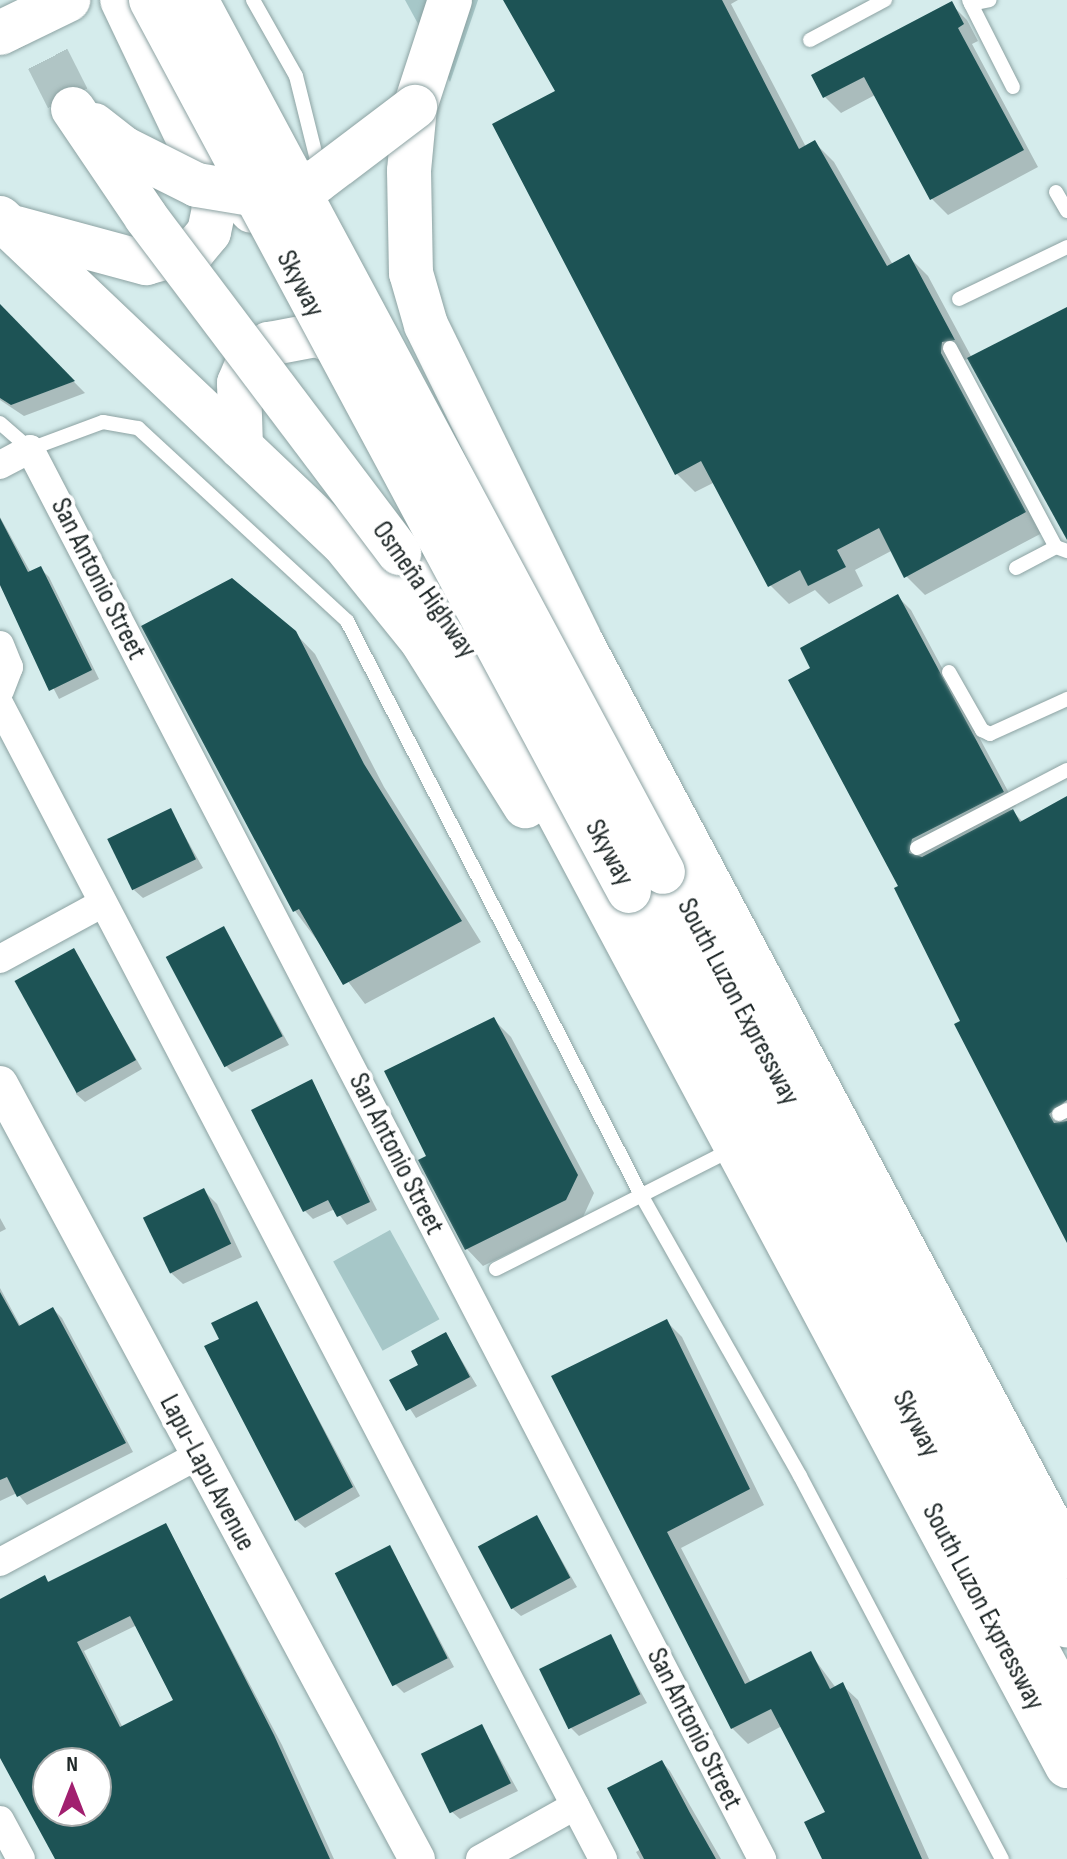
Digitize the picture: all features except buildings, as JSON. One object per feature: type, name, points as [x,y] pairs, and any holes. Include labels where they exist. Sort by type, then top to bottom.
[{"type":"highway","points":[[0,33],[68,0]]},
{"type":"highway","points":[[7,223],[146,263],[194,250],[209,232],[214,208],[194,142],[122,0]]},
{"type":"highway","name":"Skyway","points":[[151,0],[1067,1706]]},
{"type":"highway","name":"Skyway","points":[[196,0],[1067,1625]]},
{"type":"highway","points":[[450,0],[415,107],[409,187],[411,273],[426,325],[579,638],[1067,1556]]},
{"type":"highway","name":"Osmeña Highway","points":[[415,107],[317,181],[251,194],[197,185],[125,149],[73,109],[146,217],[399,553],[500,704],[719,1107]]},
{"type":"highway","points":[[194,142],[297,264],[362,351]]},
{"type":"highway","points":[[7,223],[343,543],[422,641],[719,1107]]},
{"type":"highway","points":[[241,447],[239,383],[249,360],[269,344],[316,335],[362,351]]},
{"type":"highway","name":"South Luzon Expressway","points":[[362,351],[408,387],[1067,1617]]},
{"type":"highway","name":"South Luzon Expressway","points":[[719,1107],[1067,1766]]},
{"type":"street","points":[[0,465],[30,449]]},
{"type":"street","name":"San Antonio Street","points":[[30,449],[762,1859]]},
{"type":"street","points":[[0,645],[9,667],[0,690]]},
{"type":"street","points":[[0,705],[603,1859]]},
{"type":"street","points":[[0,959],[103,903]]},
{"type":"street","name":"Lapu-Lapu Avenue","points":[[0,1084],[197,1456],[417,1859]]},
{"type":"street","points":[[0,1562],[197,1456]]},
{"type":"street","points":[[480,1859],[575,1806]]},
{"type":"street","points":[[0,1820],[21,1859]]},
{"type":"lane","points":[[253,0],[296,76],[326,197]]},
{"type":"lane","points":[[810,40],[885,0]]},
{"type":"lane","points":[[990,0],[970,2],[1013,87]]},
{"type":"lane","points":[[1056,192],[1067,211]]},
{"type":"lane","points":[[330,212],[342,258]]},
{"type":"lane","points":[[959,299],[1067,247]]},
{"type":"lane","points":[[950,348],[1062,549],[1016,568]]},
{"type":"lane","points":[[0,423],[30,449],[103,422],[138,428],[347,621],[640,1193],[800,1476],[1002,1859]]},
{"type":"lane","points":[[949,672],[982,730],[990,734],[1067,699]]},
{"type":"lane","points":[[917,848],[1067,770]]},
{"type":"lane","points":[[496,1269],[640,1193],[740,1146]]},
{"type":"shaded area","points":[[405,0],[478,0],[450,82]]},
{"type":"shaded area","points":[[390,1230],[439,1319],[383,1351],[333,1262]]},
{"type":"tunnel","points":[[18,0],[73,109]]}]
